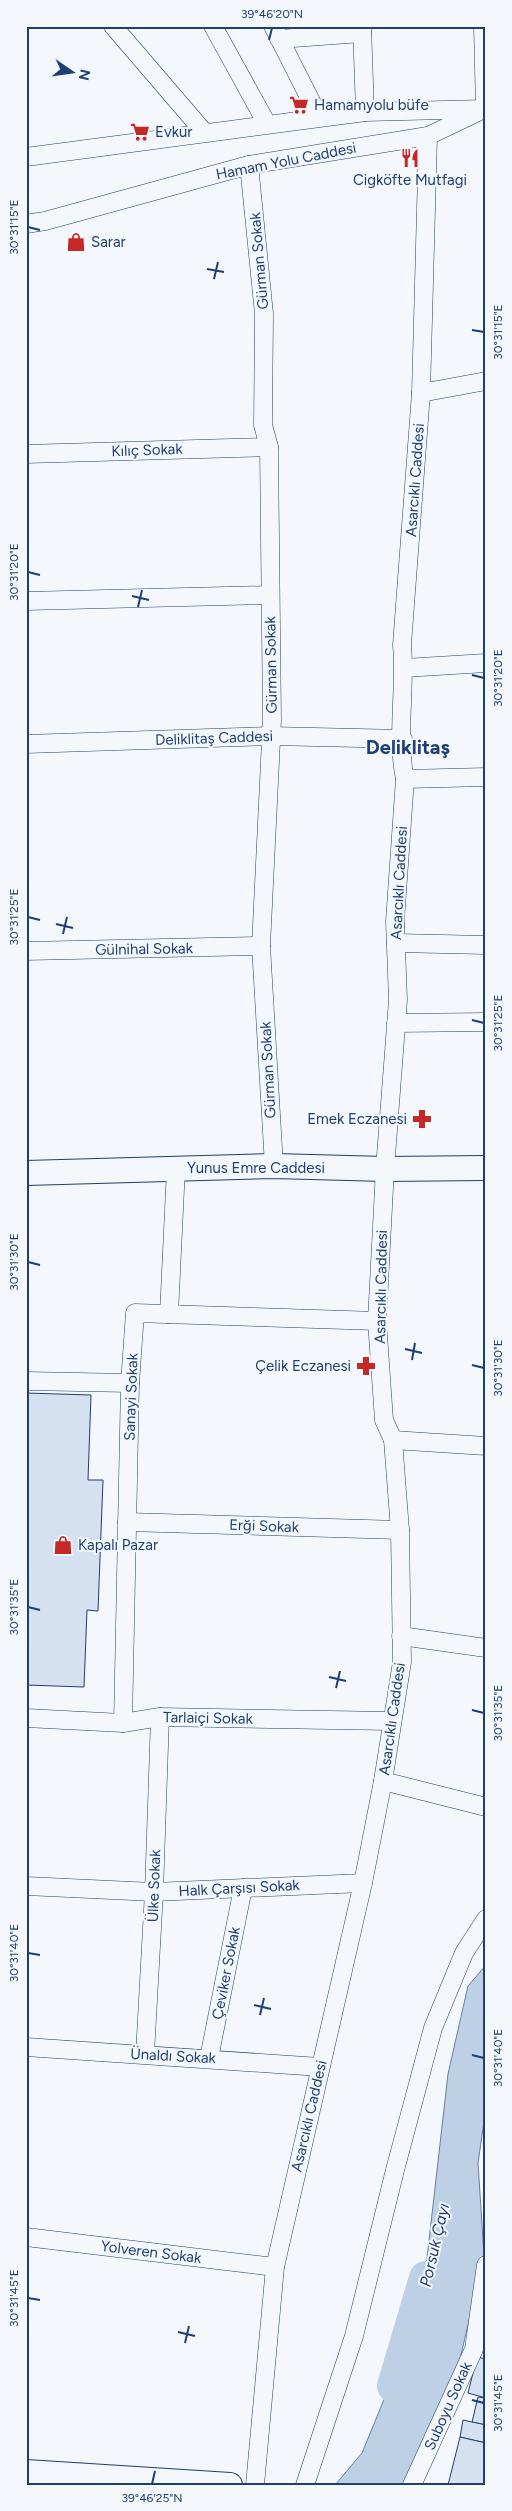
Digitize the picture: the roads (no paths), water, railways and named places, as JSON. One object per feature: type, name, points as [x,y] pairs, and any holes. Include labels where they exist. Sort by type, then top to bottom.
[{"type":"main road","name":"Yunus Emre Caddesi","points":[[26,1173],[274,1166],[385,1169],[486,1168]]},
{"type":"main road","points":[[26,2472],[230,2485]]},
{"type":"street","points":[[113,26],[204,132]]},
{"type":"street","points":[[213,26],[267,124]]},
{"type":"street","points":[[26,157],[364,112],[485,109],[483,26]]},
{"type":"street","points":[[319,117],[276,33],[362,30],[364,112]]},
{"type":"street","name":"Hamam Yolu Caddesi","points":[[26,224],[44,221],[250,165],[428,136],[485,109]]},
{"type":"street","name":"Asarcıklı Caddesi","points":[[255,2485],[276,2267],[362,1883],[383,1781],[391,1721],[402,1662],[400,1530],[393,1440],[384,1420],[377,1321],[385,1169],[398,1000],[396,943],[405,779],[400,757],[403,739],[404,668],[402,645],[421,393],[428,136]]},
{"type":"street","name":"Gürman Sokak","points":[[250,165],[264,314],[263,425],[268,446],[271,736],[261,946],[274,1166]]},
{"type":"street","points":[[421,393],[486,381]]},
{"type":"street","name":"Kılıç Sokak","points":[[26,454],[268,446]]},
{"type":"street","points":[[26,601],[270,595]]},
{"type":"street","points":[[404,668],[486,663]]},
{"type":"street","name":"Deliklitaş Caddesi","points":[[26,744],[271,736],[403,739]]},
{"type":"street","points":[[405,779],[486,777]]},
{"type":"street","points":[[396,943],[486,945]]},
{"type":"street","name":"Gülnihal Sokak","points":[[26,951],[261,946]]},
{"type":"street","points":[[396,1023],[486,1022]]},
{"type":"street","points":[[169,1314],[176,1168]]},
{"type":"street","name":"Sanayi Sokak","points":[[124,1723],[130,1383],[135,1313],[377,1321]]},
{"type":"street","points":[[26,1381],[130,1383]]},
{"type":"street","points":[[393,1440],[486,1446]]},
{"type":"street","name":"Erği Sokak","points":[[128,1522],[400,1530]]},
{"type":"street","points":[[401,1636],[486,1648]]},
{"type":"street","name":"Tarlaiçi Sokak","points":[[26,1718],[124,1723],[160,1717],[391,1721]]},
{"type":"street","name":"Ülke Sokak","points":[[145,2054],[154,1892],[160,1717]]},
{"type":"street","points":[[383,1781],[486,1807]]},
{"type":"street","name":"Halk Çarşısı Sokak","points":[[26,1886],[154,1892],[362,1883]]},
{"type":"street","name":"Çeviker Sokak","points":[[208,2058],[243,1888]]},
{"type":"street","points":[[305,2485],[354,2336],[395,2170],[434,2028],[464,1953],[486,1920]]},
{"type":"street","name":"Ünaldı Sokak","points":[[26,2047],[320,2067]]},
{"type":"street","name":"Yolveren Sokak","points":[[26,2237],[276,2267]]},
{"type":"street","name":"Suboyu Sokak","points":[[412,2485],[480,2351],[486,2265]]},
{"type":"water","points":[[486,1965],[486,2108],[478,2163],[484,2256],[453,2389],[412,2471],[402,2485],[335,2485],[362,2453],[411,2334],[427,2258],[448,2074],[468,1986]]},
{"type":"waterway","name":"Porsuk Çayı","points":[[394,2386],[426,2278]]},
{"type":"place","name":"Hamamyolu büfe","points":[[299,105]]},
{"type":"place","name":"Evkur","points":[[140,132]]},
{"type":"place","name":"Cigköfte Mutfagi","points":[[410,158]]},
{"type":"place","name":"Sarar","points":[[76,242]]},
{"type":"place","name":"Emek Eczanesi","points":[[422,1119]]},
{"type":"place","name":"Çelik Eczanesi","points":[[366,1366]]},
{"type":"place","name":"Kapalı Pazar","points":[[63,1545]]},
{"type":"district","name":"Deliklitaş","points":[[408,747]]}]
